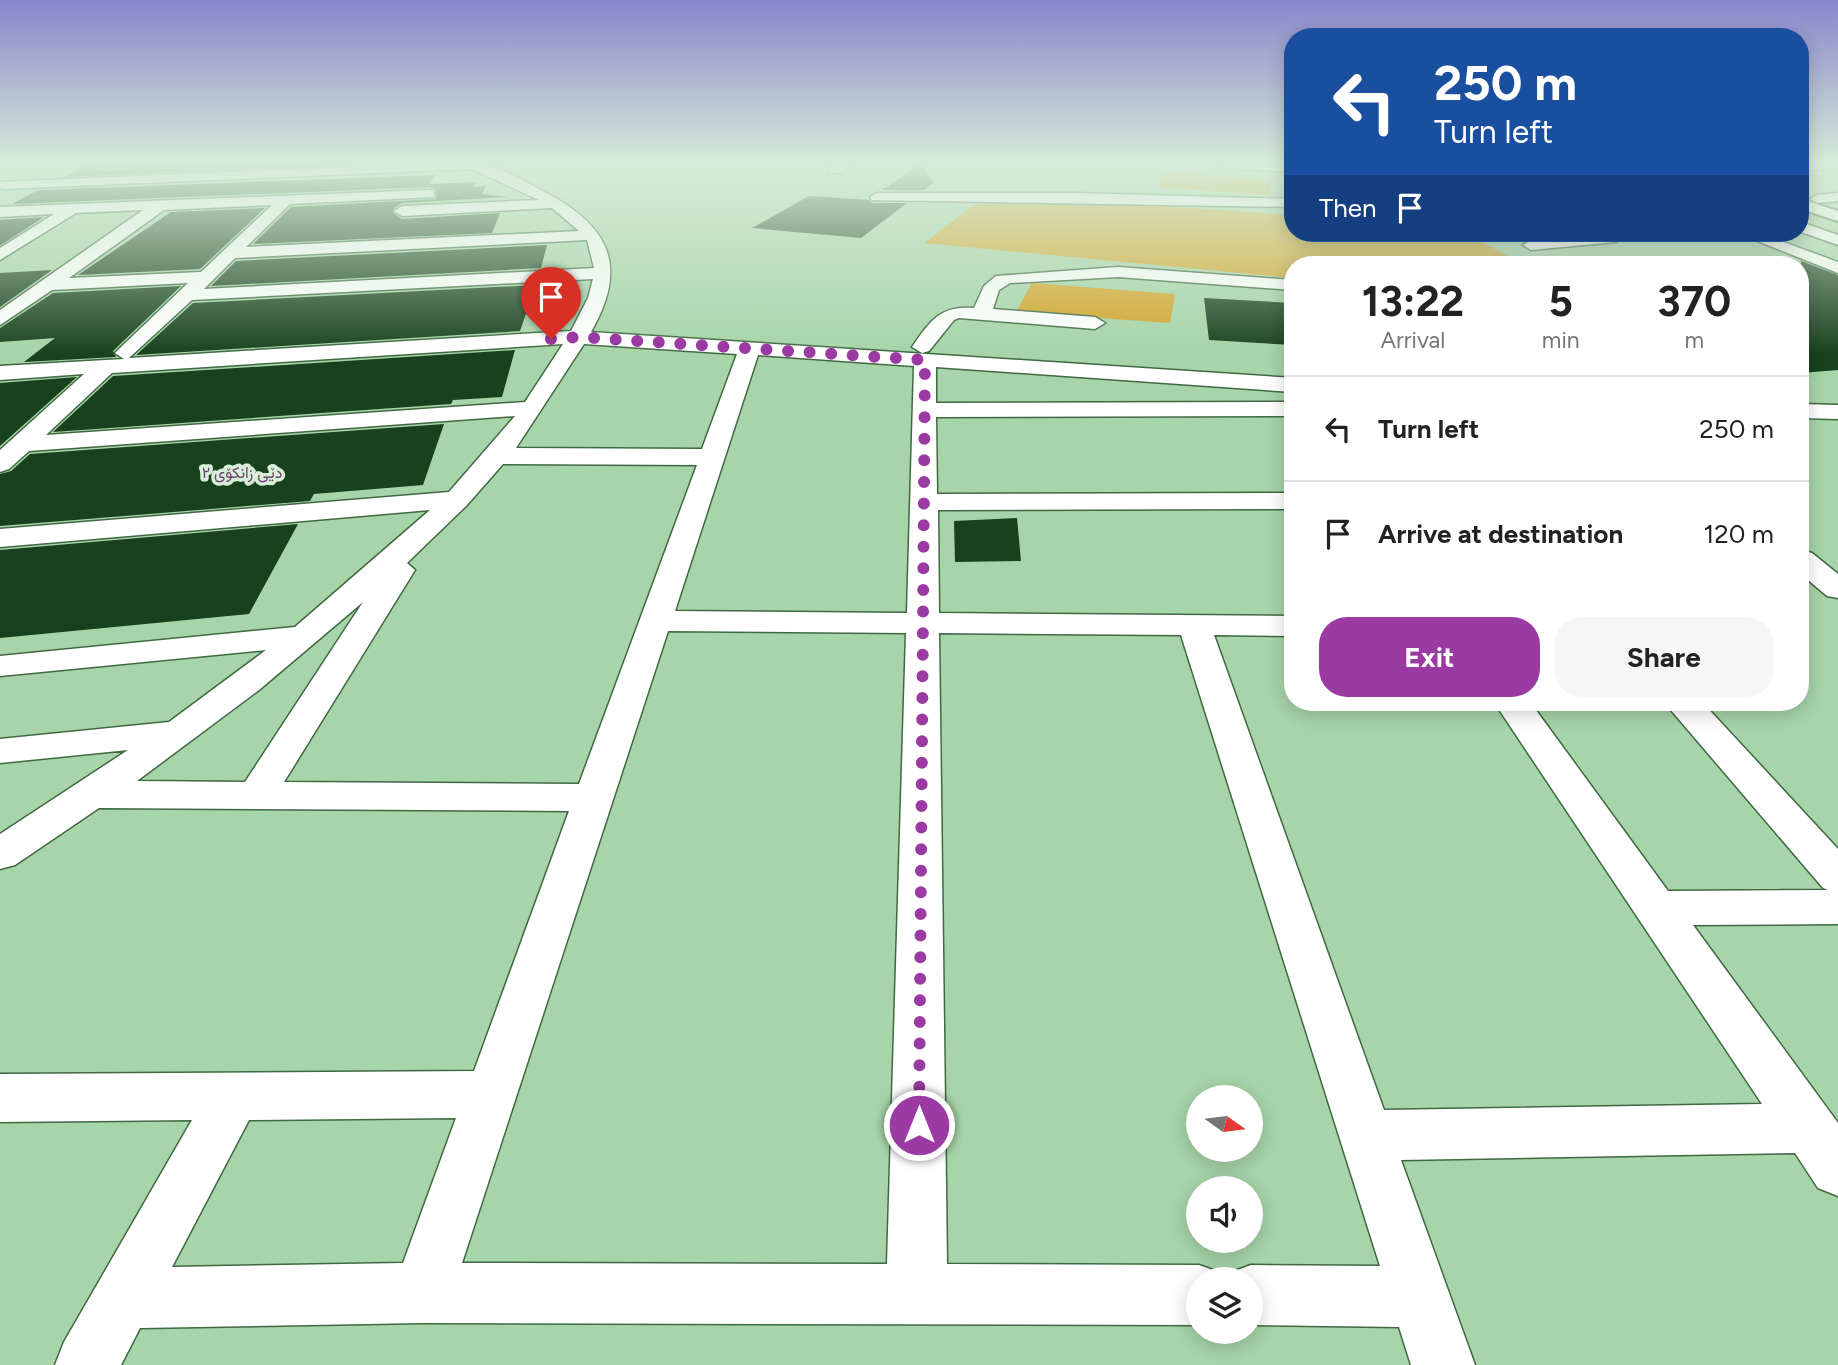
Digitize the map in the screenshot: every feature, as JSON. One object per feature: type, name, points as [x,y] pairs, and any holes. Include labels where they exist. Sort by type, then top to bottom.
[{"type":"street","points":[[0,255],[43,228]]},
{"type":"street","points":[[0,318],[9,306],[47,285],[128,228]]},
{"type":"street","points":[[126,353],[258,228]]},
{"type":"street","points":[[0,854],[93,794],[306,636],[456,500],[496,456],[533,408],[582,331],[597,302],[603,272],[601,252],[593,235],[583,228]]},
{"type":"street","points":[[1809,230],[1838,240]]},
{"type":"street","points":[[231,253],[593,235]]},
{"type":"street","points":[[1526,242],[1546,256]]},
{"type":"street","points":[[1531,245],[1563,242]]},
{"type":"street","points":[[1769,242],[1806,256]]},
{"type":"street","points":[[1809,257],[1838,268]]},
{"type":"street","points":[[55,261],[83,260]]},
{"type":"street","points":[[0,264],[28,262]]},
{"type":"street","points":[[187,295],[603,272]]},
{"type":"street","points":[[982,312],[991,287],[996,281],[1009,278],[1118,272],[1284,284]]},
{"type":"street","points":[[47,285],[206,276]]},
{"type":"street","points":[[917,1292],[924,354],[947,316],[957,312],[1095,323]]},
{"type":"street","points":[[9,366],[106,366],[582,331],[750,348],[924,354]]},
{"type":"street","points":[[9,366],[126,353],[582,331],[1236,374],[1284,372]]},
{"type":"street","points":[[422,1293],[750,348]]},
{"type":"street","points":[[0,464],[106,366]]},
{"type":"street","points":[[1236,374],[1284,383]]},
{"type":"street","points":[[1809,400],[1835,410]]},
{"type":"street","points":[[21,444],[533,408]]},
{"type":"street","points":[[925,410],[1284,409]]},
{"type":"street","points":[[1809,411],[1835,410]]},
{"type":"street","points":[[496,456],[712,457]]},
{"type":"street","points":[[0,538],[456,500]]},
{"type":"street","points":[[924,502],[1284,501]]},
{"type":"street","points":[[255,797],[426,528]]},
{"type":"street","points":[[1809,565],[1838,589]]},
{"type":"street","points":[[654,621],[1284,626]]},
{"type":"street","points":[[1194,625],[1443,1365]]},
{"type":"street","points":[[0,666],[306,636]]},
{"type":"street","points":[[1518,711],[1824,1148]]},
{"type":"street","points":[[1690,711],[1838,877]]},
{"type":"street","points":[[0,751],[177,732]]},
{"type":"street","points":[[93,794],[592,798]]},
{"type":"street","points":[[1656,908],[1838,907]]},
{"type":"street","points":[[87,1365],[235,1094]]},
{"type":"street","points":[[0,1098],[490,1094]]},
{"type":"street","points":[[1365,1135],[1824,1148]]},
{"type":"street","points":[[124,1298],[422,1293],[917,1292],[1186,1295]]},
{"type":"street","points":[[1263,1295],[1420,1297]]},
{"type":"shaded area","points":[[944,228],[1284,228],[1284,242],[1482,242],[1508,256],[1284,256],[1284,277],[924,243]]},
{"type":"shaded area","points":[[1032,283],[1175,294],[1170,323],[1016,312]]},
{"type":"building","points":[[0,228],[28,228],[1,245]]},
{"type":"building","points":[[148,228],[244,228],[200,269],[78,275]]},
{"type":"building","points":[[270,228],[494,228],[492,233],[253,244]]},
{"type":"building","points":[[753,228],[875,228],[861,238]]},
{"type":"building","points":[[547,245],[541,268],[211,286],[236,261]]},
{"type":"building","points":[[1809,264],[1838,275],[1838,370],[1809,372]]},
{"type":"building","points":[[52,270],[0,307],[0,273]]},
{"type":"building","points":[[536,285],[520,331],[136,355],[193,303]]},
{"type":"building","points":[[181,286],[113,351],[116,357],[24,362],[55,338],[0,342],[0,328],[53,293]]},
{"type":"building","points":[[1204,298],[1284,302],[1284,344],[1209,340]]},
{"type":"building","points":[[515,350],[502,397],[453,400],[451,404],[53,432],[113,376]]},
{"type":"building","points":[[77,377],[0,446],[0,383]]},
{"type":"building","points":[[444,424],[423,485],[314,494],[310,501],[0,526],[0,474],[11,471],[30,454]]},
{"type":"building","points":[[1017,518],[1021,561],[955,562],[954,521]]},
{"type":"building","points":[[298,524],[249,614],[0,638],[0,550]]},
{"type":"district","name":"دێی زانکۆی ٢","points":[[242,472]]},
{"type":"route","points":[[551,339],[578,337],[925,360],[919,1125]]}]
